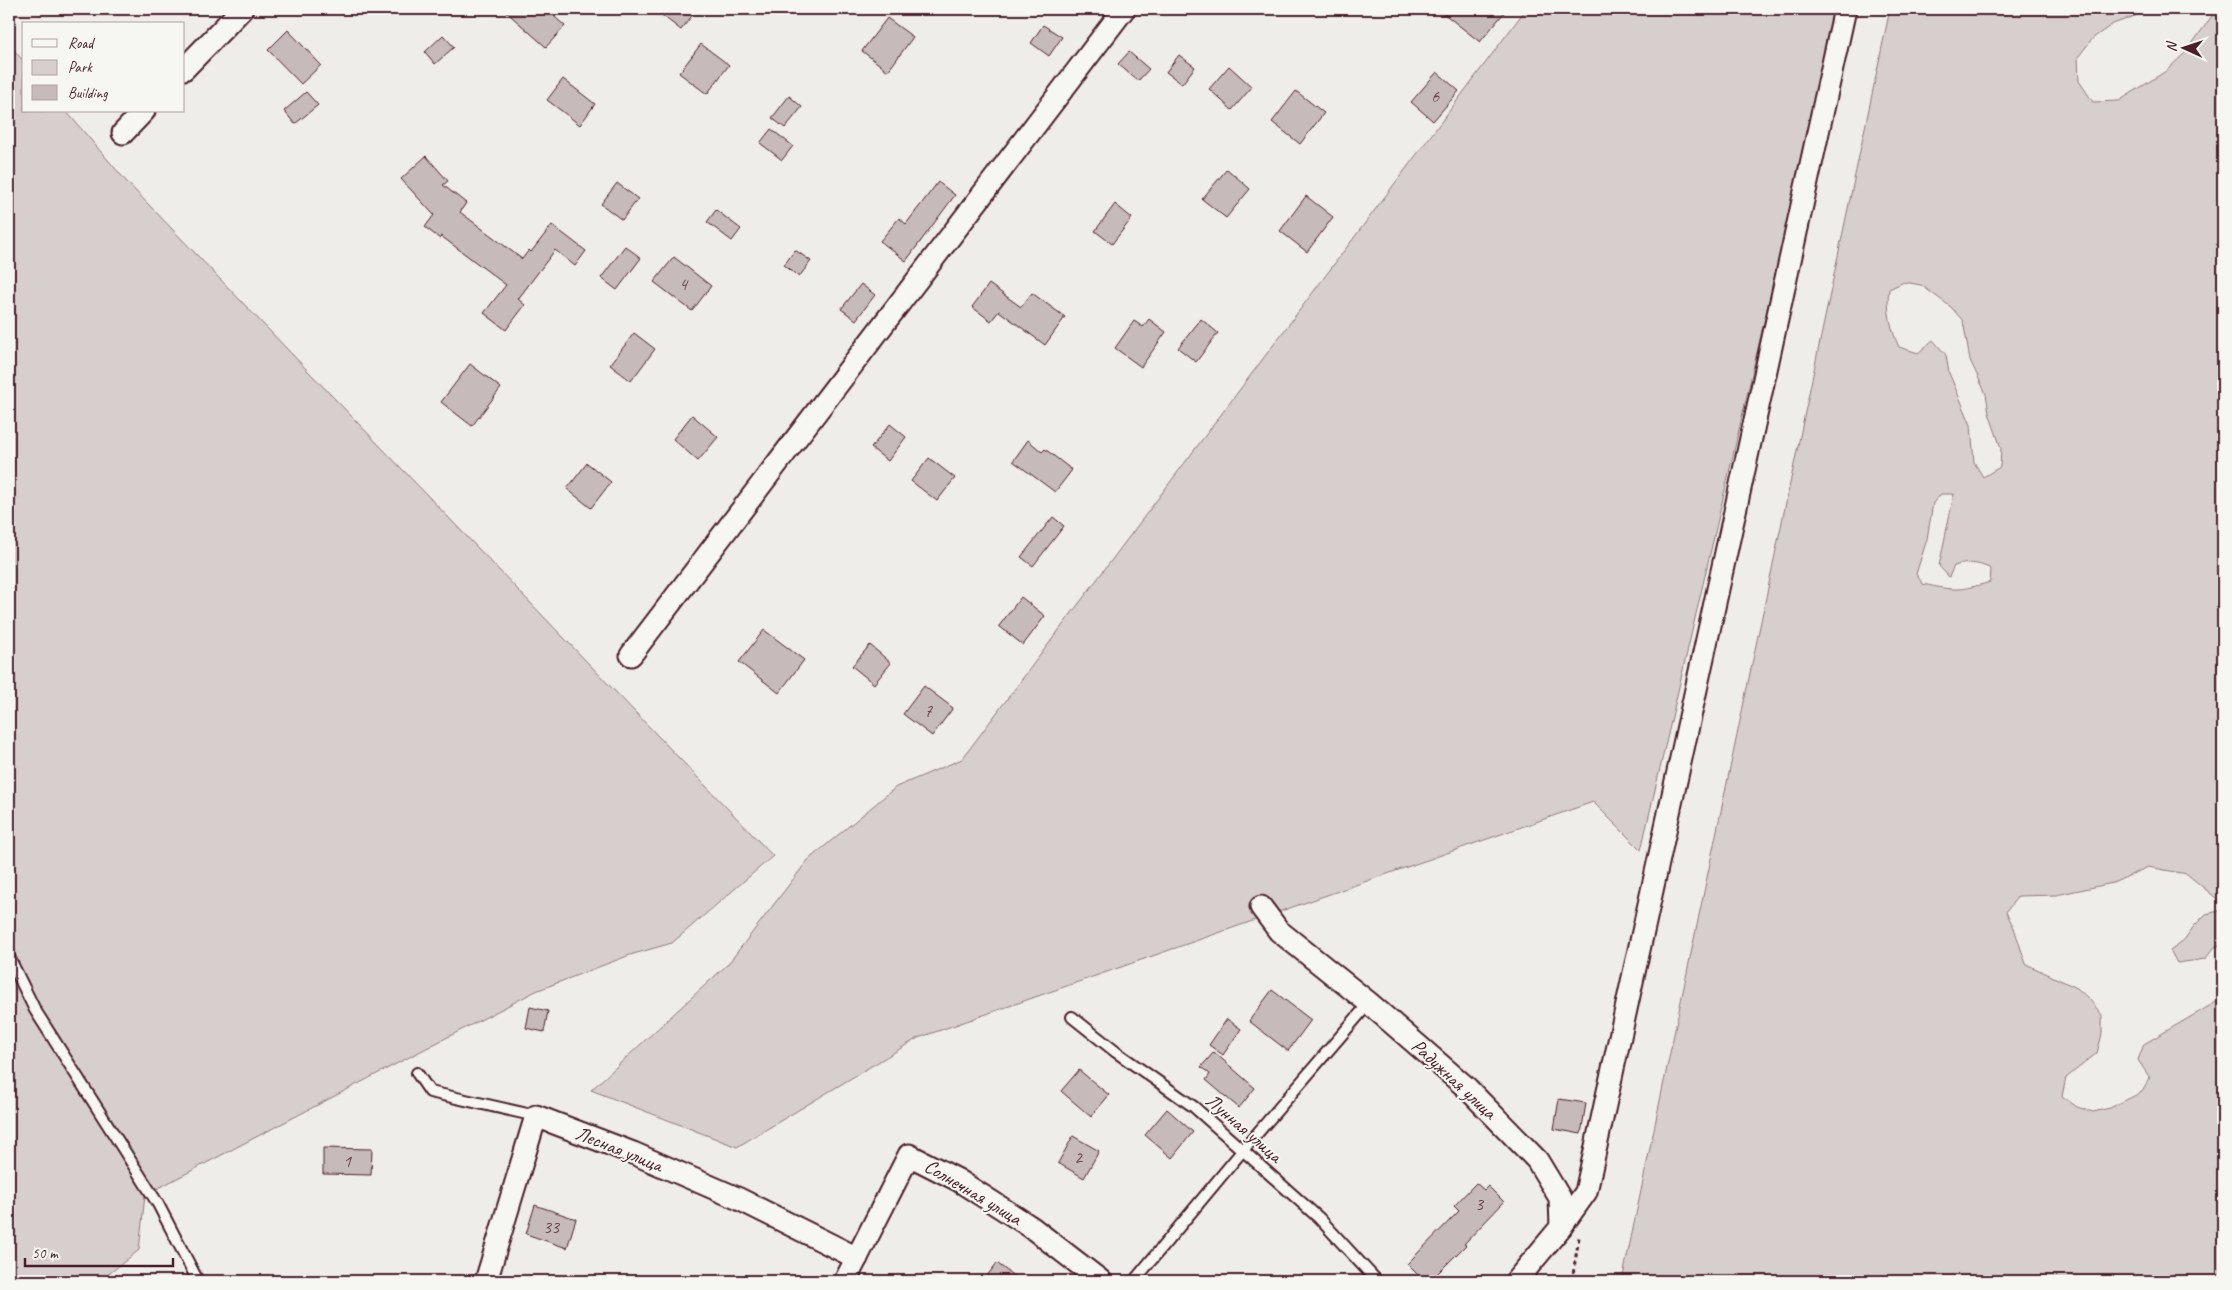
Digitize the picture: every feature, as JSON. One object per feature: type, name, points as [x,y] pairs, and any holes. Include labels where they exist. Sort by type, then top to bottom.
[{"type":"street","points":[[185,68],[242,9]]},
{"type":"street","points":[[631,655],[1124,9]]},
{"type":"street","points":[[1516,1281],[1561,1227],[1586,1192],[1845,9]]},
{"type":"street","points":[[122,133],[143,112]]},
{"type":"street","name":"Радужная улица","points":[[1261,907],[1279,930],[1369,1003],[1467,1088],[1537,1160],[1560,1198],[1561,1227]]},
{"type":"street","points":[[486,1281],[536,1116]]},
{"type":"street","name":"Лесная улица","points":[[536,1116],[633,1154],[739,1199],[857,1258]]},
{"type":"street","name":"Солнечная улица","points":[[845,1281],[909,1154],[958,1180],[1031,1227],[1101,1281]]},
{"type":"lane","points":[[9,957],[35,1010],[158,1204],[198,1281]]},
{"type":"lane","points":[[1134,1281],[1369,1003]]},
{"type":"lane","name":"Лунная улица","points":[[1072,1018],[1194,1107],[1319,1218],[1377,1281]]},
{"type":"lane","points":[[417,1073],[430,1092],[536,1116]]},
{"type":"green space","points":[[1526,9],[1837,9],[1641,850],[1593,802],[918,1038],[737,1147],[591,1090],[728,964],[808,860],[896,787],[962,759]]},
{"type":"green space","points":[[1890,9],[2154,9],[2113,24],[2093,38],[2078,57],[2079,81],[2093,102],[2119,101],[2166,71],[2186,52],[2217,9],[2223,9],[2223,910],[2216,898],[2187,874],[2148,867],[2113,883],[2056,895],[2018,896],[2006,912],[2014,928],[2026,964],[2077,988],[2102,1015],[2102,1034],[2097,1053],[2066,1078],[2062,1096],[2077,1107],[2093,1112],[2110,1108],[2142,1092],[2150,1078],[2138,1060],[2144,1044],[2223,998],[2223,1281],[1622,1281]],"holes":[[[1904,282],[1921,285],[1951,307],[1963,321],[1970,360],[1986,394],[1989,413],[2001,448],[2000,467],[1983,477],[1974,462],[1971,425],[1949,373],[1946,355],[1933,340],[1918,353],[1899,347],[1896,340],[1889,311],[1888,296],[1889,289]],[[1941,494],[1954,494],[1939,566],[1949,577],[1954,566],[1968,563],[1981,565],[1991,569],[1990,582],[1971,587],[1950,589],[1923,584],[1916,574],[1927,539],[1933,503]]]},
{"type":"green space","points":[[9,44],[22,60],[22,112],[67,112],[126,181],[773,856],[672,943],[630,955],[536,991],[145,1195],[139,1250],[100,1281],[9,1281]]},
{"type":"green space","points":[[2223,910],[2223,944],[2215,947],[2205,959],[2177,963],[2170,950],[2184,940],[2206,914]]},
{"type":"building","points":[[503,9],[546,9],[565,26],[546,47]]},
{"type":"building","points":[[654,9],[697,9],[681,30]]},
{"type":"building","points":[[1438,9],[1507,9],[1480,42]]},
{"type":"building","points":[[887,18],[913,37],[888,71],[862,51]]},
{"type":"building","points":[[1043,25],[1062,37],[1049,56],[1031,43]]},
{"type":"building","points":[[288,30],[321,65],[301,84],[268,50]]},
{"type":"building","points":[[443,35],[454,47],[435,64],[425,52]]},
{"type":"building","points":[[701,44],[729,65],[707,94],[679,73]]},
{"type":"building","points":[[1129,52],[1149,69],[1138,81],[1118,64]]},
{"type":"building","points":[[1179,55],[1195,67],[1182,84],[1166,72]]},
{"type":"building","points":[[1229,66],[1252,87],[1232,110],[1209,89]]},
{"type":"building","points":[[1437,72],[1459,91],[1433,121],[1411,102]]},
{"type":"building","points":[[563,79],[595,104],[580,125],[547,100]]},
{"type":"building","points":[[1296,91],[1324,113],[1300,144],[1272,122]]},
{"type":"building","points":[[306,92],[318,105],[295,124],[284,111]]},
{"type":"building","points":[[789,96],[802,107],[785,128],[772,118]]},
{"type":"building","points":[[771,129],[793,146],[782,160],[760,143]]},
{"type":"building","points":[[426,156],[448,181],[443,185],[466,203],[460,212],[522,259],[529,250],[531,252],[552,225],[586,251],[575,266],[555,250],[518,299],[525,305],[506,330],[484,313],[506,285],[441,236],[440,239],[425,227],[434,215],[401,179]]},
{"type":"building","points":[[1227,169],[1250,189],[1226,218],[1202,199]]},
{"type":"building","points":[[938,182],[955,195],[906,261],[880,241],[899,218],[906,224]]},
{"type":"building","points":[[617,183],[638,199],[622,220],[601,204]]},
{"type":"building","points":[[1306,196],[1333,217],[1307,252],[1280,231]]},
{"type":"building","points":[[1115,204],[1132,218],[1112,244],[1095,231]]},
{"type":"building","points":[[716,210],[741,229],[732,241],[707,222]]},
{"type":"building","points":[[625,246],[641,258],[617,290],[601,278]]},
{"type":"building","points":[[795,250],[811,261],[799,277],[784,265]]},
{"type":"building","points":[[674,257],[711,286],[692,311],[654,282]]},
{"type":"building","points":[[861,284],[875,295],[856,320],[841,309]]},
{"type":"building","points":[[989,284],[1021,307],[1032,293],[1065,317],[1045,345],[999,311],[991,321],[972,307]]},
{"type":"building","points":[[1149,319],[1166,332],[1141,367],[1115,348],[1134,321],[1143,327]]},
{"type":"building","points":[[1201,319],[1218,333],[1196,362],[1178,348]]},
{"type":"building","points":[[634,333],[655,349],[631,381],[610,365]]},
{"type":"building","points":[[470,364],[501,388],[472,426],[441,402]]},
{"type":"building","points":[[692,415],[718,437],[698,461],[673,439]]},
{"type":"building","points":[[890,424],[906,437],[888,461],[871,448]]},
{"type":"building","points":[[1028,440],[1042,452],[1045,449],[1072,470],[1055,492],[1013,461]]},
{"type":"building","points":[[929,458],[955,478],[937,501],[911,481]]},
{"type":"building","points":[[587,463],[611,482],[591,508],[567,489]]},
{"type":"building","points":[[1053,517],[1064,526],[1033,566],[1021,557]]},
{"type":"building","points":[[1021,597],[1045,616],[1023,645],[999,626]]},
{"type":"building","points":[[764,630],[804,660],[779,693],[739,662]]},
{"type":"building","points":[[870,645],[891,663],[874,684],[852,666]]},
{"type":"building","points":[[924,686],[953,708],[932,736],[903,714]]},
{"type":"building","points":[[1272,990],[1311,1020],[1288,1051],[1249,1021]]},
{"type":"building","points":[[530,1007],[548,1011],[544,1032],[526,1028]]},
{"type":"building","points":[[1227,1019],[1241,1029],[1223,1055],[1209,1045]]},
{"type":"building","points":[[1214,1052],[1255,1088],[1239,1108],[1206,1080],[1210,1074],[1201,1067]]},
{"type":"building","points":[[1079,1070],[1109,1095],[1091,1117],[1061,1091]]},
{"type":"building","points":[[1559,1099],[1586,1103],[1581,1134],[1554,1129]]},
{"type":"building","points":[[1167,1109],[1193,1132],[1172,1158],[1145,1135]]},
{"type":"building","points":[[1073,1136],[1099,1151],[1084,1178],[1058,1163]]},
{"type":"building","points":[[323,1148],[372,1149],[371,1175],[323,1174]]},
{"type":"building","points":[[1476,1183],[1484,1190],[1488,1186],[1504,1202],[1464,1244],[1466,1245],[1430,1281],[1424,1281],[1407,1264],[1459,1211],[1454,1206]]},
{"type":"building","points":[[535,1205],[576,1219],[567,1248],[526,1234]]},
{"type":"building","points":[[997,1263],[1020,1281],[983,1281]]}]
